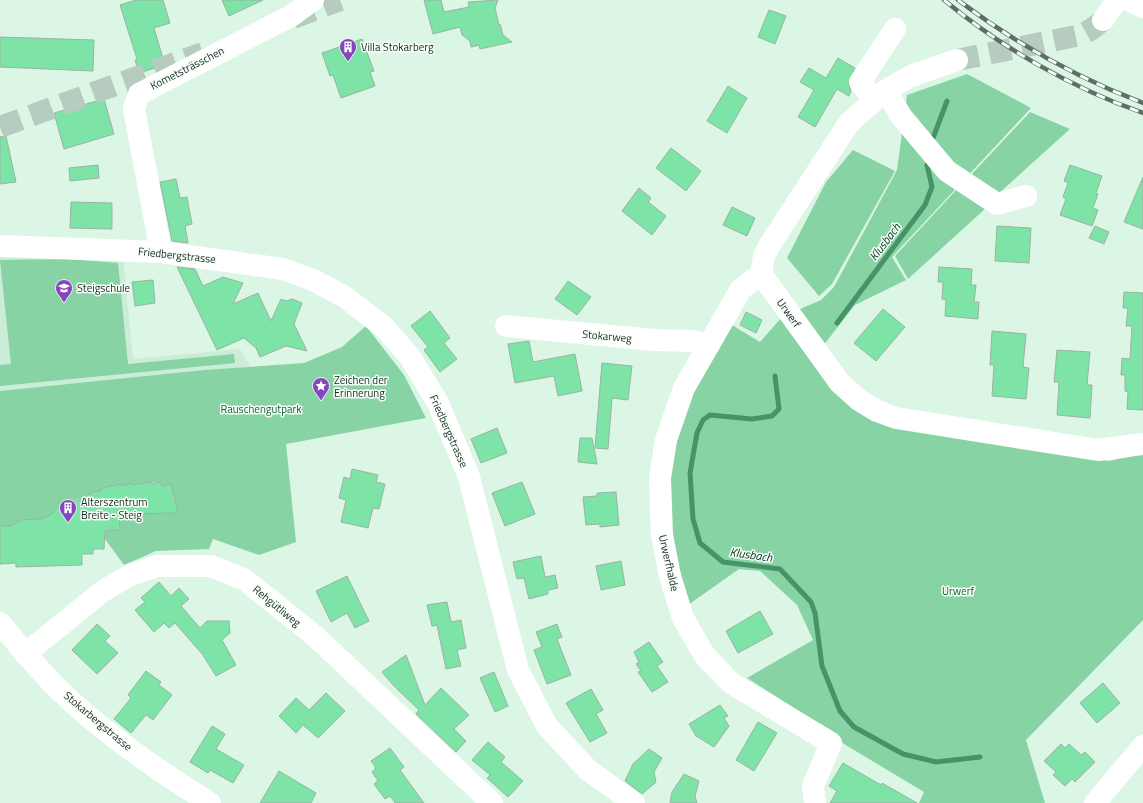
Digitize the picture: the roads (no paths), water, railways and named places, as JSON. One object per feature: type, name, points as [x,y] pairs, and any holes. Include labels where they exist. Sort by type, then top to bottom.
[{"type":"street","name":"Kometsträsschen","points":[[161,252],[134,109],[139,94],[291,16],[313,0]]},
{"type":"street","points":[[1103,20],[1117,0]]},
{"type":"street","points":[[1128,0],[1143,7]]},
{"type":"street","points":[[895,29],[860,82],[880,95],[901,116],[947,171],[997,204],[1026,196]]},
{"type":"street","points":[[761,274],[764,256],[769,246],[849,123],[880,95],[911,76],[957,60]]},
{"type":"street","name":"Friedbergstrasse","points":[[0,246],[161,252],[284,269],[313,280],[345,297],[367,312],[385,328],[410,357],[438,403],[469,477],[518,670],[547,726],[588,770],[634,803]]},
{"type":"street","name":"Urwerfhalde","points":[[761,274],[741,289],[684,388],[666,440],[660,478],[662,535],[670,576],[683,618],[706,656],[731,683],[831,743],[813,786],[815,803]]},
{"type":"street","name":"Urwerf","points":[[761,274],[840,383],[859,400],[877,411],[896,418],[1098,450],[1143,444]]},
{"type":"street","name":"Stokarweg","points":[[506,326],[654,340],[692,341],[709,345]]},
{"type":"street","name":"Rehgütliweg","points":[[25,654],[103,591],[130,575],[157,566],[211,566],[246,580],[315,636],[492,803]]},
{"type":"street","name":"Stokarbergstrasse","points":[[0,623],[25,654],[55,686],[98,725],[148,762],[210,803]]},
{"type":"street","points":[[1096,803],[1143,746]]},
{"type":"waterway","name":"Klusbach","points":[[933,138],[947,101]]},
{"type":"waterway","name":"Klusbach","points":[[837,323],[925,205],[932,187],[927,165]]},
{"type":"waterway","name":"Klusbach","points":[[775,376],[779,409],[772,416],[752,419],[710,415],[703,420],[697,433],[690,473],[693,519],[700,543],[723,562],[780,569],[811,602],[815,613],[822,666],[840,711],[854,727],[903,754],[936,762],[980,757]]},
{"type":"tunnel","points":[[293,18],[340,0]]},
{"type":"tunnel","points":[[957,60],[1081,35],[1092,29],[1103,20]]},
{"type":"tunnel","points":[[0,127],[203,53]]},
{"type":"railway","points":[[944,0],[966,18],[1039,65],[1090,92],[1143,113]]},
{"type":"railway","points":[[958,0],[1024,45],[1070,71],[1143,103]]},
{"type":"place","name":"Villa Stokarberg","points":[[348,62]]},
{"type":"place","name":"Steigschule","points":[[64,303]]},
{"type":"place","name":"Zeichen der Erinnerung","points":[[321,401]]},
{"type":"place","name":"Alterszentrum Breite - Steig","points":[[68,523]]},
{"type":"park label","name":"Rauschengutpark","points":[[261,409]]}]
